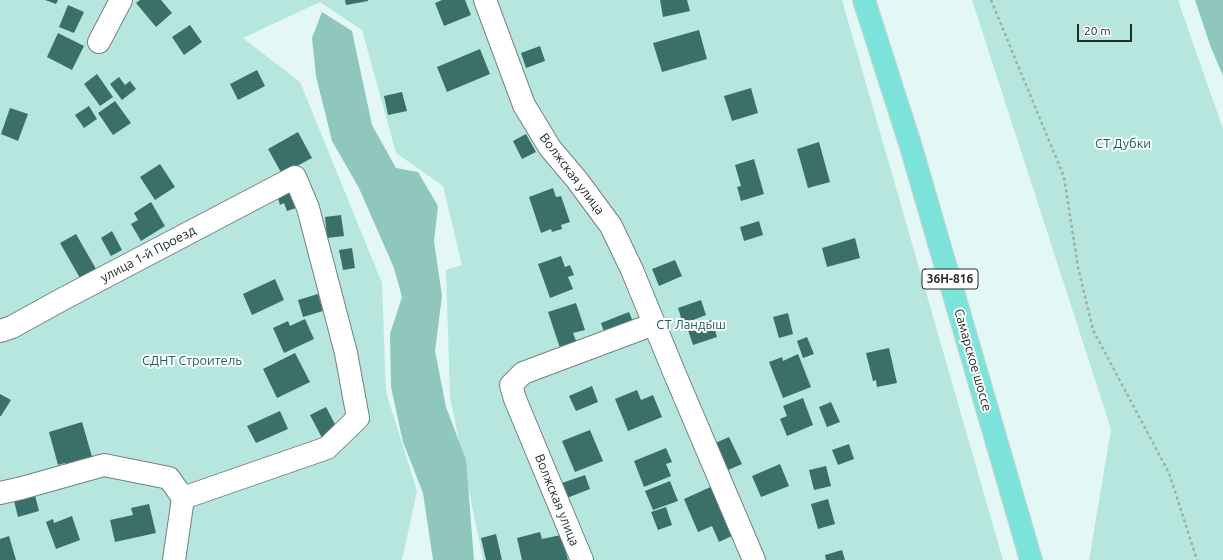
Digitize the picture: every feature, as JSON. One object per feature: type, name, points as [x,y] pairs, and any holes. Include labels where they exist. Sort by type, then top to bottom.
[{"type":"main road","name":"Самарское шоссе","points":[[864,0],[911,146],[1031,560]]},
{"type":"street","points":[[99,42],[121,0]]},
{"type":"street","name":"Волжская улица","points":[[485,0],[524,105],[550,148],[577,180],[612,226],[754,560]]},
{"type":"street","name":"улица 1-й Проезд","points":[[0,331],[12,327],[295,177],[308,208],[346,353],[358,418],[327,448],[183,498]]},
{"type":"street","name":"Волжская улица","points":[[582,560],[511,385],[523,373],[654,324]]},
{"type":"street","points":[[0,493],[104,465],[169,478],[183,498],[174,560]]},
{"type":"path","points":[[991,0],[1064,177],[1078,267],[1093,330],[1169,473],[1197,560]]},
{"type":"green space","points":[[0,0],[842,0],[1003,560],[483,560],[450,397],[446,270],[462,265],[443,186],[396,153],[362,30],[320,2],[243,38],[300,82],[382,283],[386,392],[417,491],[402,560],[0,560]]},
{"type":"green space","name":"СТ Дубки","points":[[972,0],[1178,0],[1223,129],[1223,560],[1089,560],[1111,429]]},
{"type":"shaded area","points":[[1195,0],[1223,0],[1223,76],[1210,45]]},
{"type":"shaded area","points":[[322,12],[352,31],[372,125],[396,168],[418,172],[438,206],[434,241],[442,296],[435,351],[446,407],[466,460],[474,560],[433,560],[423,493],[403,442],[391,387],[390,334],[402,297],[394,268],[359,188],[332,141],[316,76],[312,38]]},
{"type":"building","points":[[45,0],[58,0],[56,4]]},
{"type":"building","points":[[140,0],[161,0],[172,13],[156,27],[136,3]]},
{"type":"building","points":[[345,0],[368,0],[368,1],[346,5]]},
{"type":"building","points":[[442,0],[465,0],[471,15],[444,26],[435,3]]},
{"type":"building","points":[[660,0],[687,0],[690,11],[663,17]]},
{"type":"building","points":[[68,5],[84,12],[74,33],[59,27]]},
{"type":"building","points":[[190,25],[202,42],[184,55],[172,37]]},
{"type":"building","points":[[699,30],[707,59],[662,72],[653,43]]},
{"type":"building","points":[[58,33],[84,46],[72,70],[47,57]]},
{"type":"building","points":[[540,46],[545,61],[526,68],[521,53]]},
{"type":"building","points":[[480,49],[490,74],[447,92],[437,67]]},
{"type":"building","points":[[257,70],[265,86],[238,100],[230,84]]},
{"type":"building","points":[[97,74],[113,97],[100,106],[84,84]]},
{"type":"building","points":[[119,77],[125,85],[130,81],[136,89],[122,100],[110,84]]},
{"type":"building","points":[[751,88],[758,113],[732,121],[724,96]]},
{"type":"building","points":[[402,92],[407,111],[388,115],[384,96]]},
{"type":"building","points":[[115,101],[131,123],[113,135],[98,113]]},
{"type":"building","points":[[89,106],[97,119],[84,128],[75,115]]},
{"type":"building","points":[[10,108],[28,114],[18,141],[1,134]]},
{"type":"building","points":[[298,132],[312,158],[282,174],[268,149]]},
{"type":"building","points":[[526,134],[536,152],[522,159],[513,141]]},
{"type":"building","points":[[819,142],[830,182],[808,188],[797,149]]},
{"type":"building","points":[[754,159],[764,194],[741,201],[737,187],[741,186],[735,165]]},
{"type":"building","points":[[160,164],[175,187],[155,200],[140,177]]},
{"type":"building","points":[[553,188],[556,197],[561,196],[570,222],[561,225],[562,229],[552,232],[551,229],[541,233],[529,197]]},
{"type":"building","points":[[293,189],[299,207],[287,211],[284,203],[280,205],[277,194]]},
{"type":"building","points":[[151,202],[165,226],[141,241],[131,224],[138,220],[134,213]]},
{"type":"building","points":[[341,215],[344,236],[327,238],[325,217]]},
{"type":"building","points":[[759,221],[763,235],[744,241],[740,227]]},
{"type":"building","points":[[112,231],[122,250],[111,256],[101,238]]},
{"type":"building","points":[[76,234],[96,269],[80,278],[60,243]]},
{"type":"building","points":[[855,238],[860,258],[827,267],[822,248]]},
{"type":"building","points":[[352,248],[355,268],[343,270],[339,250]]},
{"type":"building","points":[[561,256],[565,267],[570,265],[574,275],[568,277],[573,289],[550,298],[538,264]]},
{"type":"building","points":[[675,260],[682,276],[659,286],[652,269]]},
{"type":"building","points":[[275,279],[284,300],[252,315],[243,294]]},
{"type":"building","points":[[318,294],[323,311],[303,317],[298,300]]},
{"type":"building","points":[[701,300],[706,315],[683,324],[678,308]]},
{"type":"building","points":[[576,303],[585,330],[573,333],[578,346],[561,351],[548,312]]},
{"type":"building","points":[[629,312],[634,324],[605,335],[601,323]]},
{"type":"building","points":[[788,313],[793,334],[779,338],[773,317]]},
{"type":"building","points":[[305,319],[314,339],[284,353],[273,328],[288,321],[290,326]]},
{"type":"building","points":[[712,320],[717,337],[693,345],[687,327]]},
{"type":"building","points":[[807,337],[814,354],[803,358],[797,341]]},
{"type":"building","points":[[889,348],[897,383],[877,387],[876,380],[873,381],[866,353]]},
{"type":"building","points":[[295,353],[310,382],[277,398],[263,369]]},
{"type":"building","points":[[798,354],[811,387],[783,398],[769,362],[782,357],[783,361]]},
{"type":"building","points":[[592,386],[598,402],[576,411],[569,396]]},
{"type":"building","points":[[637,390],[641,400],[653,395],[662,417],[628,431],[615,399]]},
{"type":"building","points":[[0,394],[11,400],[1,416],[0,416]]},
{"type":"building","points":[[803,398],[813,425],[787,436],[780,419],[787,416],[783,406]]},
{"type":"building","points":[[831,402],[840,422],[827,427],[819,407]]},
{"type":"building","points":[[326,407],[338,430],[322,438],[310,415]]},
{"type":"building","points":[[280,411],[288,429],[256,443],[247,426]]},
{"type":"building","points":[[82,422],[93,460],[66,468],[65,463],[58,465],[49,432]]},
{"type":"building","points":[[590,430],[603,461],[575,472],[562,441]]},
{"type":"building","points":[[729,437],[742,464],[726,471],[713,444]]},
{"type":"building","points":[[849,444],[854,459],[838,465],[832,450]]},
{"type":"building","points":[[666,448],[672,462],[666,464],[671,476],[644,487],[634,461]]},
{"type":"building","points":[[780,464],[789,486],[761,497],[752,476]]},
{"type":"building","points":[[826,466],[831,486],[814,490],[809,470]]},
{"type":"building","points":[[585,475],[590,489],[567,498],[562,483]]},
{"type":"building","points":[[670,481],[678,501],[653,510],[645,491]]},
{"type":"building","points":[[715,485],[736,534],[719,542],[712,526],[698,532],[684,499]]},
{"type":"building","points":[[35,495],[39,511],[18,517],[14,501]]},
{"type":"building","points":[[828,499],[835,524],[818,529],[811,504]]},
{"type":"building","points":[[149,504],[156,533],[115,542],[110,520],[133,515],[131,508]]},
{"type":"building","points":[[666,507],[672,525],[658,530],[651,512]]},
{"type":"building","points":[[72,516],[80,540],[56,549],[46,522],[53,519],[54,523]]},
{"type":"building","points":[[540,532],[542,539],[561,535],[568,560],[522,560],[517,538]]},
{"type":"building","points":[[496,534],[502,560],[486,560],[481,538]]},
{"type":"building","points":[[9,536],[16,560],[0,560],[0,539]]},
{"type":"building","points":[[842,550],[845,560],[826,560],[825,555]]},
{"type":"park label","name":"СТ Ландыш","points":[[691,325]]},
{"type":"park label","name":"СДНТ Строитель","points":[[192,361]]}]
